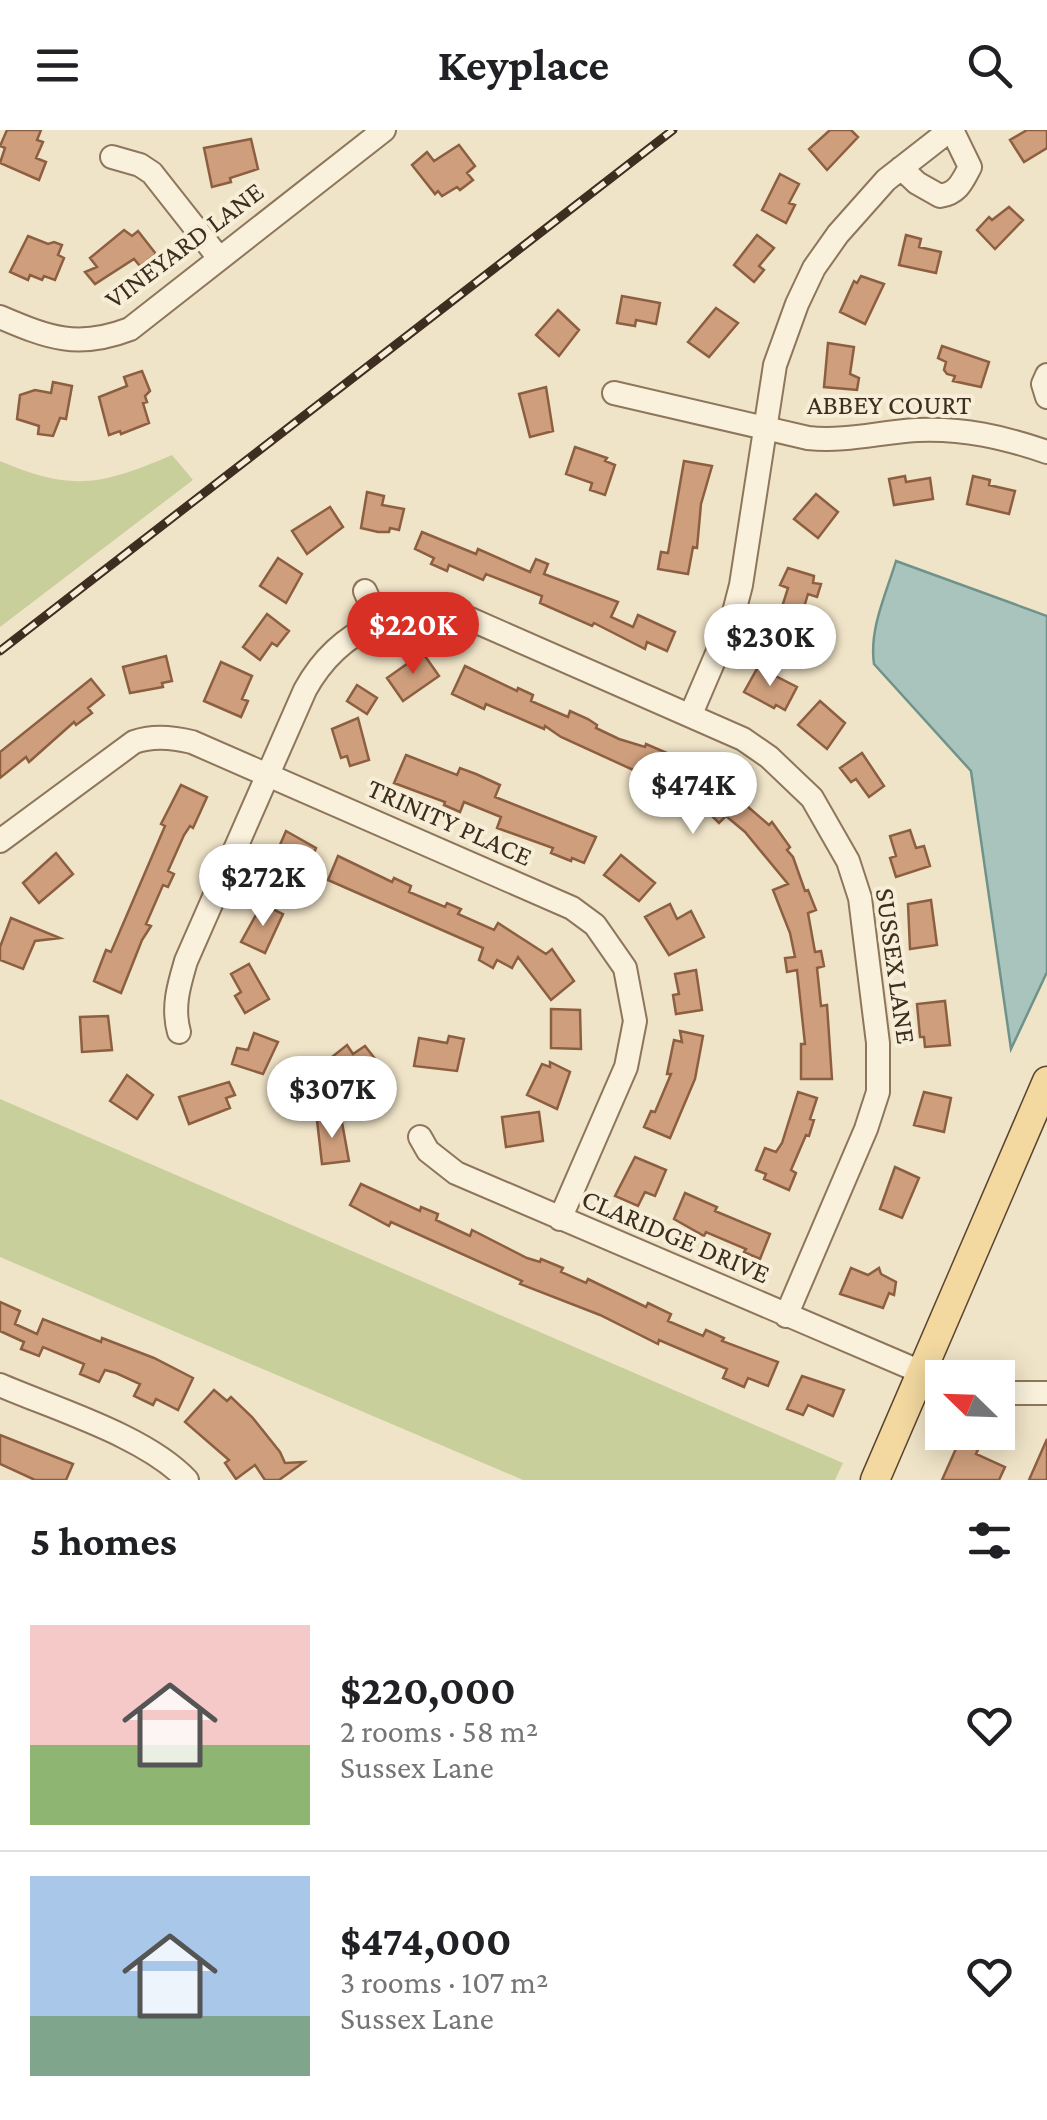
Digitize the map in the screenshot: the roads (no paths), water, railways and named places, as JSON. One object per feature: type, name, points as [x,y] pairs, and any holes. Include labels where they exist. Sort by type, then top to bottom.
[{"type":"main road","points":[[939,1360],[1047,1082]]},
{"type":"main road","points":[[875,1480],[925,1391]]},
{"type":"street","name":"VINEYARD LANE","points":[[0,317],[62,340],[108,337],[130,328],[384,130]]},
{"type":"street","points":[[691,714],[733,616],[780,349],[814,268],[886,180],[901,168],[951,130],[970,167],[960,186],[951,194],[940,196],[901,168]]},
{"type":"street","points":[[112,157],[140,165],[152,174],[219,258]]},
{"type":"street","points":[[1047,374],[1043,384],[1047,398]]},
{"type":"street","name":"ABBEY COURT","points":[[614,393],[836,440],[916,430],[964,430],[1047,452]]},
{"type":"street","points":[[365,590],[380,623]]},
{"type":"street","name":"SUSSEX LANE","points":[[179,1032],[175,1018],[177,995],[186,962],[313,676],[342,645],[380,623],[425,611],[470,619],[691,714],[769,757],[802,788],[832,830],[860,898],[878,1043],[878,1092],[786,1316]]},
{"type":"street","name":"TRINITY PLACE","points":[[0,842],[71,786],[142,739],[157,737],[192,742],[572,908],[596,926],[624,968],[635,1021],[630,1054],[560,1218]]},
{"type":"street","name":"CLARIDGE DRIVE","points":[[420,1137],[428,1151],[456,1174],[925,1375]]},
{"type":"street","points":[[0,1385],[130,1441],[157,1455],[186,1480]]},
{"type":"street","points":[[1015,1393],[1047,1393]]},
{"type":"water","points":[[896,561],[1047,616],[1047,972],[1011,1049],[971,771],[874,664],[876,625]]},
{"type":"railway","points":[[0,651],[673,130]]}]
